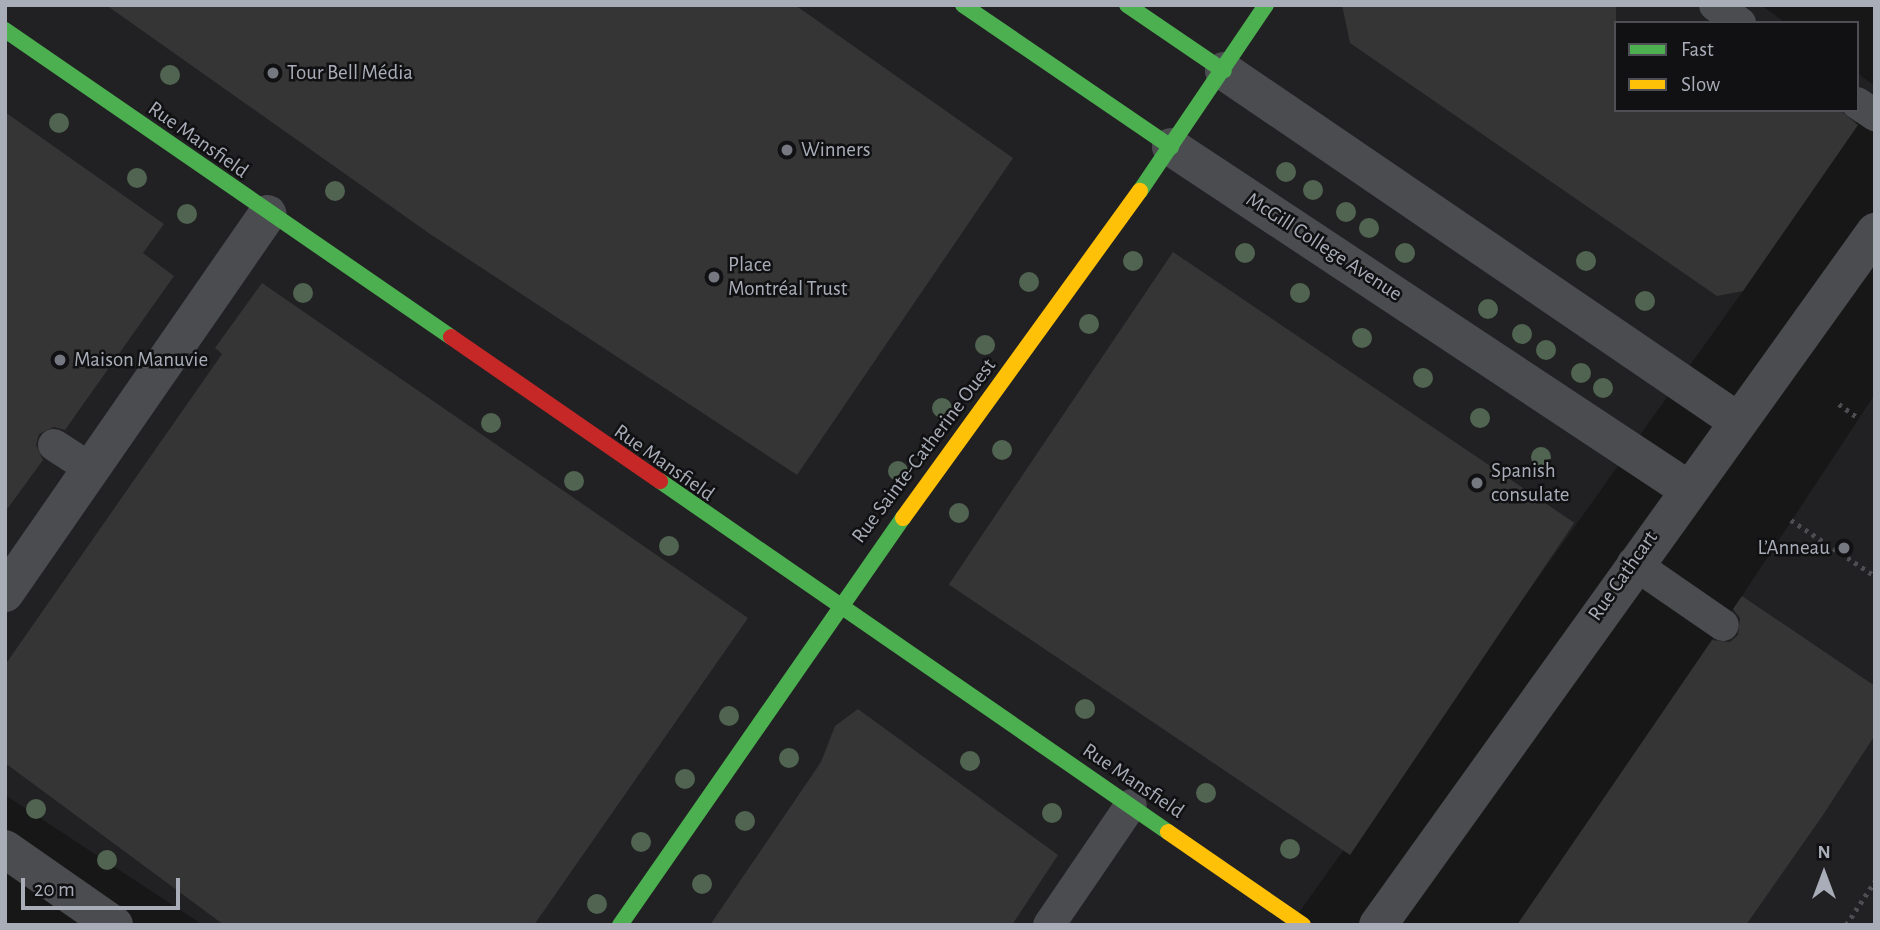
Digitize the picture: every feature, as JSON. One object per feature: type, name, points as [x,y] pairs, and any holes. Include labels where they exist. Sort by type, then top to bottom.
[{"type":"street","name":"McGill College Avenue","points":[[963,5],[1171,147],[1686,488]]},
{"type":"street","points":[[1127,5],[1736,420]]},
{"type":"street","name":"Rue Sainte-Catherine Ouest","points":[[620,925],[836,607],[1171,147],[1266,5]]},
{"type":"street","name":"Rue Mansfield","points":[[5,30],[836,607],[1131,805],[1303,925]]},
{"type":"street","points":[[5,593],[267,214]]},
{"type":"street","name":"Rue Cathcart","points":[[1378,925],[1686,488],[1875,232]]},
{"type":"street","points":[[5,849],[107,923]]},
{"type":"lane","points":[[1715,5],[1737,21]]},
{"type":"lane","points":[[1859,104],[1875,115]]},
{"type":"lane","points":[[54,445],[91,469]]},
{"type":"lane","points":[[1633,563],[1723,625]]},
{"type":"lane","points":[[1048,925],[1131,805]]},
{"type":"path","points":[[1839,404],[1858,418]]},
{"type":"path","points":[[1791,520],[1875,576]]},
{"type":"path","points":[[1846,925],[1875,881]]},
{"type":"shaded area","points":[[5,5],[1761,5],[1783,21],[1614,21],[1614,112],[1859,112],[1859,74],[1875,86],[1875,94],[1743,291],[1290,925],[203,925],[5,795]]},
{"type":"shaded area","points":[[1875,394],[1875,925],[1517,925],[1742,596]]},
{"type":"building","name":"Place Montréal Trust","points":[[106,5],[795,5],[1013,158],[797,475],[430,234]]},
{"type":"building","points":[[1342,5],[1616,5],[1614,112],[1842,112],[1858,125],[1743,291],[1717,296],[1350,43]]},
{"type":"building","name":"Maison Manuvie","points":[[5,112],[164,224],[143,253],[174,276],[65,430],[54,427],[39,434],[36,445],[43,460],[5,512]]},
{"type":"building","points":[[1173,252],[1574,523],[1350,855],[949,584]]},
{"type":"building","points":[[262,283],[748,618],[534,925],[224,925],[5,763],[5,665],[222,354],[215,348]]},
{"type":"building","points":[[1742,596],[1875,686],[1875,735],[1823,815],[1746,925],[1517,925],[1712,640],[1730,642],[1738,635],[1740,618],[1733,609]]},
{"type":"building","points":[[858,709],[1058,855],[1012,925],[710,925],[821,762],[835,726]]},
{"type":"traffic: fast","points":[[963,5],[1171,147]]},
{"type":"traffic: fast","points":[[1127,5],[1224,71]]},
{"type":"traffic: fast","points":[[1140,191],[1266,5]]},
{"type":"traffic: fast","points":[[5,30],[451,337]]},
{"type":"traffic: fast","points":[[660,481],[1168,832]]},
{"type":"traffic: fast","points":[[620,925],[903,518]]},
{"type":"traffic: slow","points":[[903,518],[1140,191]]},
{"type":"traffic: slow","points":[[1168,832],[1303,925]]},
{"type":"traffic: jam","points":[[451,337],[660,481]]},
{"type":"place","name":"Tour Bell Média","points":[[273,73]]},
{"type":"place","name":"Winners","points":[[787,150]]},
{"type":"place","name":"Place Montréal Trust","points":[[714,277]]},
{"type":"place","name":"Maison Manuvie","points":[[60,360]]},
{"type":"place","name":"Spanish consulate","points":[[1477,483]]},
{"type":"place","name":"L’Anneau","points":[[1844,548]]}]
